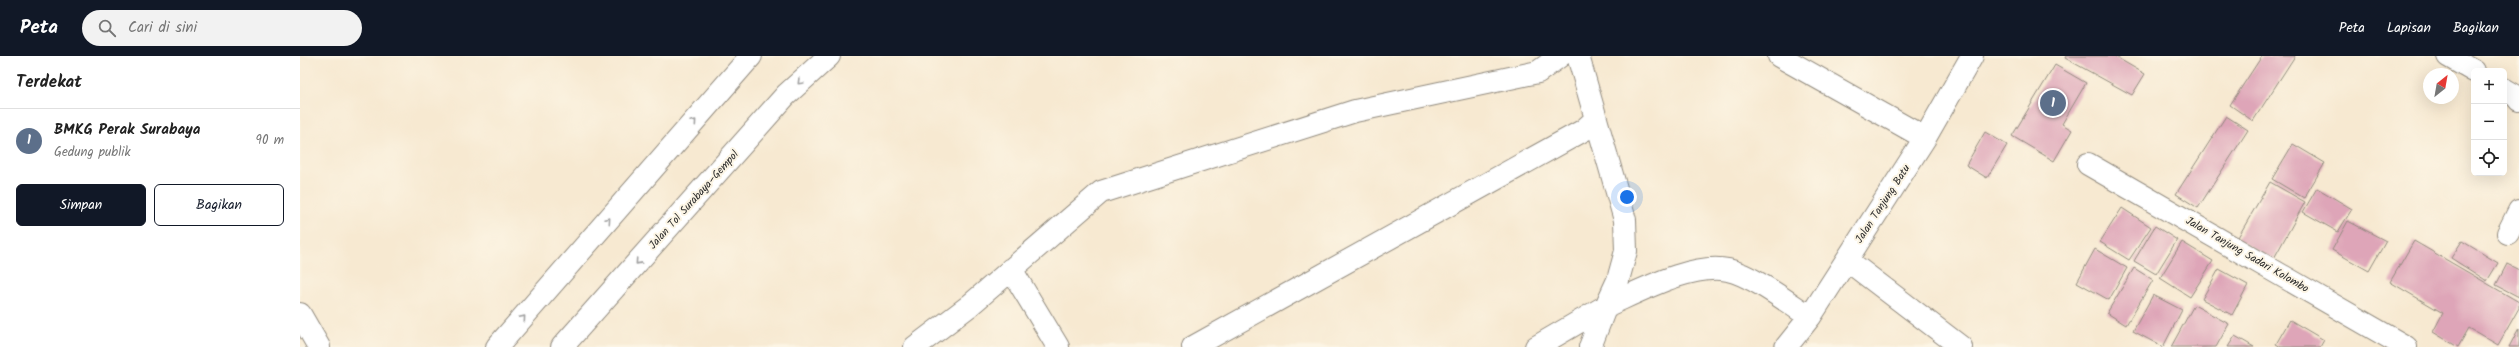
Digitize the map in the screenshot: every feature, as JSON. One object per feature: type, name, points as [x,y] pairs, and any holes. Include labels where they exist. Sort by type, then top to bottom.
[{"type":"main road","points":[[497,347],[751,56]]},
{"type":"main road","name":"Jalan Tol Surabaya–Gempol","points":[[562,347],[786,95],[829,56]]},
{"type":"main road","points":[[915,347],[969,306],[1101,192],[1355,111],[1538,72],[1560,56]]},
{"type":"main road","points":[[1578,56],[1595,120],[1625,220],[1626,251],[1618,280],[1590,347]]},
{"type":"main road","points":[[1779,56],[1925,138]]},
{"type":"main road","name":"Jalan Tanjung Batu","points":[[1786,347],[1810,317],[1925,138],[1972,56]]},
{"type":"main road","points":[[2448,56],[2471,69]]},
{"type":"main road","points":[[2507,90],[2519,100]]},
{"type":"main road","points":[[1193,347],[1584,130],[1595,120]]},
{"type":"main road","name":"Jalan Tanjung Sadari Kolombo","points":[[2088,164],[2406,347]]},
{"type":"main road","points":[[2508,233],[2519,212]]},
{"type":"main road","points":[[1847,260],[1953,344]]},
{"type":"main road","points":[[1011,269],[1058,347]]},
{"type":"main road","points":[[1536,347],[1606,306],[1688,271],[1728,270],[1768,289],[1810,317]]},
{"type":"main road","points":[[300,314],[319,347]]},
{"type":"building","points":[[2066,56],[2114,56],[2145,74],[2132,95],[2065,58]]},
{"type":"building","points":[[2262,56],[2295,56],[2253,121],[2230,105]]},
{"type":"building","points":[[2055,65],[2086,83],[2062,124],[2072,130],[2054,161],[2012,136]]},
{"type":"building","points":[[2226,116],[2248,130],[2198,208],[2176,194]]},
{"type":"building","points":[[1985,132],[2007,145],[1987,178],[1966,165]]},
{"type":"building","points":[[2293,144],[2325,163],[2304,198],[2272,179]]},
{"type":"building","points":[[2270,182],[2305,202],[2273,260],[2237,239]]},
{"type":"building","points":[[2317,188],[2352,209],[2338,232],[2303,212]]},
{"type":"building","points":[[2122,208],[2151,227],[2129,260],[2100,242]]},
{"type":"building","points":[[2348,221],[2386,241],[2369,271],[2332,250]]},
{"type":"building","points":[[2155,226],[2177,240],[2156,274],[2134,261]]},
{"type":"building","points":[[2414,241],[2519,302],[2519,308],[2498,345],[2469,328],[2458,347],[2433,332],[2443,313],[2390,282]]},
{"type":"building","points":[[2462,241],[2498,263],[2487,281],[2451,258]]},
{"type":"building","points":[[2182,242],[2213,261],[2190,297],[2160,278]]},
{"type":"building","points":[[2095,249],[2127,268],[2109,300],[2077,282]]},
{"type":"building","points":[[2507,264],[2519,270],[2519,297],[2496,285]]},
{"type":"building","points":[[2134,268],[2153,280],[2126,325],[2107,313]]},
{"type":"building","points":[[2219,269],[2248,285],[2232,315],[2202,299]]},
{"type":"building","points":[[2153,295],[2182,310],[2163,347],[2133,331]]},
{"type":"building","points":[[2194,305],[2229,324],[2216,347],[2171,347]]},
{"type":"building","points":[[2290,320],[2324,340],[2320,347],[2281,347],[2276,344]]},
{"type":"building","points":[[2519,328],[2519,347],[2509,347]]},
{"type":"building","points":[[2235,336],[2254,347],[2228,347]]},
{"type":"place","name":"BMKG Perak Surabaya","points":[[2053,103]]}]
